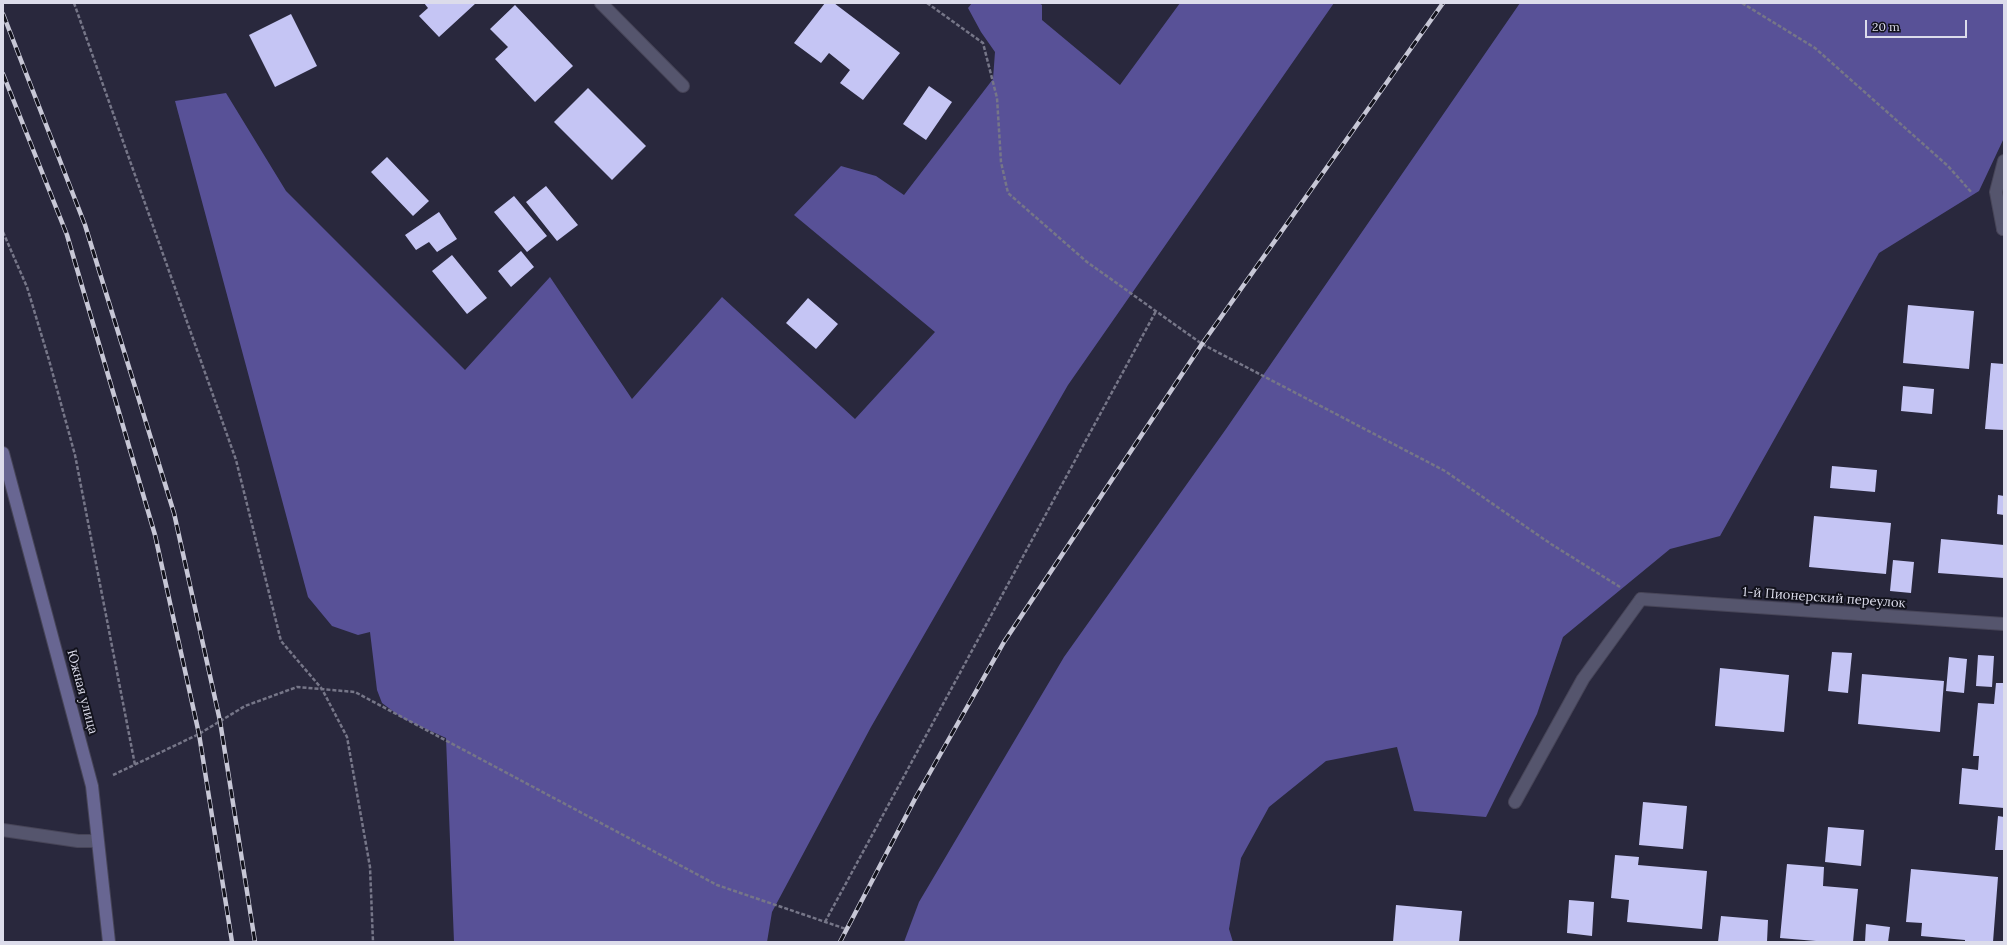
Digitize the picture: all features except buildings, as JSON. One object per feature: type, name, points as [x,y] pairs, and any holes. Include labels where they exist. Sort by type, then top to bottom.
[{"type":"street","points":[[601,3],[684,86]]},
{"type":"street","points":[[2004,161],[1996,192],[2004,229]]},
{"type":"street","name":"Южная улица","points":[[3,453],[92,786],[109,942]]},
{"type":"street","points":[[1515,802],[1583,678],[1641,599]]},
{"type":"street","name":"1-й Пионерский переулок","points":[[1641,599],[2004,624]]},
{"type":"street","points":[[3,830],[78,841],[97,841]]},
{"type":"path","points":[[74,3],[236,460],[281,641],[322,689],[347,737],[370,867],[373,942]]},
{"type":"path","points":[[927,3],[983,43],[997,98],[1001,162],[1008,193],[1087,262],[1202,344],[1445,471],[1551,544],[1641,599]]},
{"type":"path","points":[[1742,3],[1815,48],[1948,166],[1973,194]]},
{"type":"path","points":[[3,232],[27,287],[49,360],[74,455],[135,765]]},
{"type":"path","points":[[825,922],[1156,311]]},
{"type":"path","points":[[92,786],[200,734],[245,706],[297,687],[355,692],[717,885],[846,929]]},
{"type":"shaded area","points":[[972,3],[1039,3],[1042,5],[1042,20],[1120,85],[1180,3],[1334,3],[1068,385],[871,727],[772,912],[767,942],[454,942],[446,738],[402,718],[382,703],[377,690],[370,632],[358,635],[332,626],[308,597],[175,101],[226,93],[286,191],[465,370],[550,277],[632,399],[722,297],[855,419],[935,332],[794,215],[841,166],[876,176],[904,195],[993,79],[995,52],[981,32],[968,8]]},
{"type":"shaded area","points":[[1520,3],[2004,3],[2004,138],[1979,191],[1879,253],[1720,536],[1670,549],[1563,637],[1537,714],[1486,817],[1414,811],[1397,747],[1326,761],[1269,807],[1241,858],[1229,929],[1233,942],[904,942],[919,902],[1064,657],[1226,429]]},
{"type":"railway","points":[[840,942],[916,797],[1004,642],[1202,344],[1443,3]]},
{"type":"railway","points":[[3,14],[85,225],[174,513],[220,721],[255,942]]},
{"type":"railway","points":[[3,74],[67,235],[155,535],[199,734],[232,942]]}]
